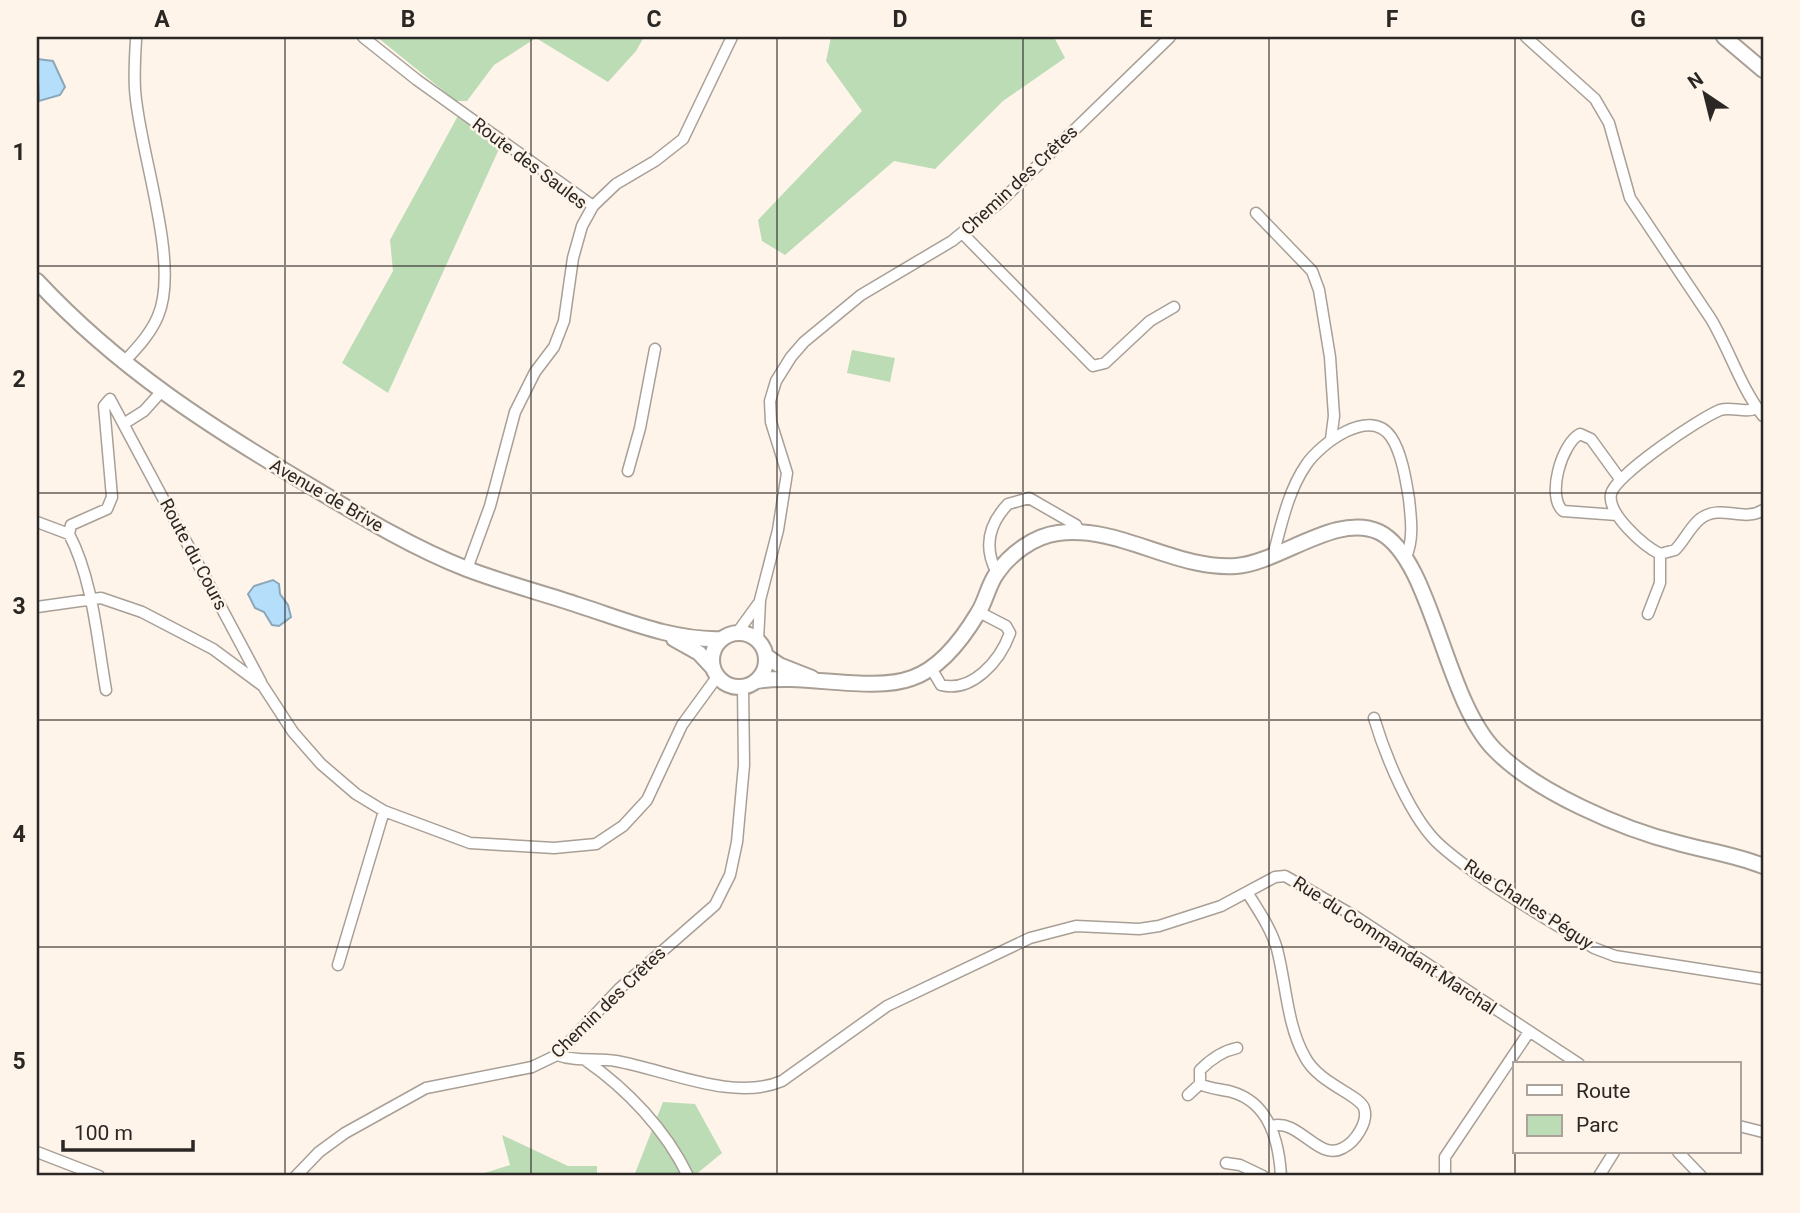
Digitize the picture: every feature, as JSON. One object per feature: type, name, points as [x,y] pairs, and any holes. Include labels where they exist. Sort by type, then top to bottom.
[{"type":"street","name":"Route des Saules","points":[[363,37],[417,80],[593,206],[582,226],[573,258],[564,321],[554,347],[536,372],[515,412],[490,506],[467,569]]},
{"type":"street","points":[[593,206],[616,184],[655,162],[683,139],[732,37]]},
{"type":"street","name":"Chemin des Crêtes","points":[[758,641],[760,600],[778,530],[787,473],[771,422],[770,401],[776,381],[804,342],[861,295],[963,234],[1037,168],[1170,37]]},
{"type":"street","points":[[1526,37],[1588,91],[1602,109],[1609,123],[1630,198],[1711,319],[1737,376],[1760,412]]},
{"type":"street","points":[[1724,37],[1763,71]]},
{"type":"street","points":[[123,363],[147,336],[159,315],[165,287],[150,169],[135,90],[136,40]]},
{"type":"street","points":[[1256,213],[1294,256],[1312,271],[1319,290],[1330,357],[1334,416],[1331,439]]},
{"type":"street","points":[[963,234],[1093,366],[1105,363],[1150,321],[1174,307]]},
{"type":"street","name":"Avenue de Brive","points":[[37,281],[92,338],[161,392],[245,447],[372,523],[467,569],[660,632]]},
{"type":"street","points":[[628,471],[640,428],[655,349]]},
{"type":"street","points":[[125,423],[144,411],[161,392]]},
{"type":"street","name":"Route du Cours","points":[[68,534],[71,525],[107,509],[112,497],[104,406],[108,400],[113,401],[263,686],[293,732],[321,764],[356,794],[384,811],[470,843],[554,848],[596,844],[623,826],[647,800],[682,725],[715,672]]},
{"type":"street","points":[[1760,412],[1718,411],[1667,442],[1620,480],[1611,495],[1612,508],[1617,515],[1660,554],[1675,550],[1694,524],[1709,514],[1727,511],[1746,516],[1763,510]]},
{"type":"street","points":[[1273,556],[1296,483],[1312,457],[1331,439],[1358,427],[1372,426],[1384,429],[1392,437],[1407,485],[1411,545],[1406,557]]},
{"type":"street","points":[[1617,515],[1563,511],[1557,502],[1556,481],[1561,460],[1571,441],[1580,434],[1591,439],[1620,480]]},
{"type":"street","points":[[997,573],[990,560],[989,543],[992,527],[1008,503],[1029,498],[1076,525],[1079,532]]},
{"type":"street","points":[[37,522],[68,534],[78,552],[106,690]]},
{"type":"street","points":[[660,632],[699,653],[715,672],[734,687],[812,678],[893,683],[913,678],[931,668],[950,652],[979,612],[997,573],[1029,543],[1057,533],[1093,531],[1223,566],[1253,564],[1334,531],[1363,528],[1379,532],[1406,557],[1418,578],[1439,642],[1469,715],[1497,752],[1562,795],[1606,818],[1656,836],[1763,866]]},
{"type":"street","points":[[1648,614],[1660,583],[1660,554]]},
{"type":"street","name":"Route du Cours","points":[[37,607],[101,598],[142,612],[212,649],[263,686]]},
{"type":"street","name":"Chemin des Crêtes","points":[[737,633],[760,600]]},
{"type":"street","points":[[931,668],[941,685],[955,689],[970,684],[980,675],[1006,644],[1010,633],[1006,626],[979,612]]},
{"type":"street","points":[[660,632],[701,640],[722,639],[737,633],[748,635],[758,641],[766,656],[779,665],[812,678]]},
{"type":"street","points":[[715,672],[712,656],[722,639]]},
{"type":"street","points":[[750,684],[765,670],[766,656]]},
{"type":"street","name":"Chemin des Crêtes","points":[[296,1176],[319,1152],[345,1133],[426,1088],[532,1067],[556,1055],[619,989],[674,938],[705,915],[724,891],[738,829],[750,684]]},
{"type":"street","name":"Rue Charles Péguy","points":[[1374,718],[1383,748],[1429,832],[1464,863],[1561,927],[1615,957],[1763,979]]},
{"type":"street","points":[[338,965],[384,811]]},
{"type":"street","name":"Rue du Commandant Marchal","points":[[556,1055],[571,1060],[629,1063],[733,1088],[766,1087],[782,1081],[887,1006],[1030,938],[1076,926],[1139,929],[1159,926],[1221,906],[1275,877],[1285,876],[1296,880],[1576,1062]]},
{"type":"street","points":[[1247,892],[1276,945],[1303,1056],[1323,1080],[1361,1102],[1365,1110],[1365,1120],[1356,1136],[1346,1147],[1336,1151],[1318,1145],[1291,1125],[1272,1126]]},
{"type":"street","points":[[1445,1176],[1445,1157],[1529,1032]]},
{"type":"street","points":[[1188,1095],[1200,1084],[1200,1070],[1205,1065],[1221,1053],[1237,1048]]},
{"type":"street","points":[[584,1059],[651,1119],[671,1143],[688,1176]]},
{"type":"street","points":[[1200,1084],[1234,1092],[1263,1112],[1272,1126],[1279,1147],[1281,1176]]},
{"type":"street","points":[[1741,1126],[1763,1132]]},
{"type":"street","points":[[37,1152],[99,1176]]},
{"type":"street","points":[[1599,1176],[1613,1154]]},
{"type":"street","points":[[1680,1154],[1701,1176]]},
{"type":"street","points":[[1227,1163],[1240,1165],[1263,1176]]},
{"type":"green space","points":[[377,37],[644,37],[636,51],[608,82],[536,38],[494,65],[467,101],[456,101]]},
{"type":"green space","points":[[831,37],[1054,37],[1065,58],[1003,101],[935,169],[894,161],[785,255],[762,241],[758,220],[862,111],[826,61]]},
{"type":"green space","points":[[459,114],[499,149],[388,393],[342,363],[393,271],[390,240]]},
{"type":"green space","points":[[852,350],[895,358],[890,382],[847,373]]},
{"type":"green space","points":[[663,1102],[695,1104],[722,1153],[694,1176],[634,1176]]},
{"type":"green space","points":[[502,1135],[568,1166],[597,1166],[597,1176],[475,1176],[510,1165]]},
{"type":"water","points":[[37,59],[53,61],[65,87],[60,95],[39,101]]},
{"type":"water","points":[[273,580],[279,584],[280,594],[288,605],[291,617],[279,626],[272,625],[264,612],[255,608],[248,594],[254,586]]}]
